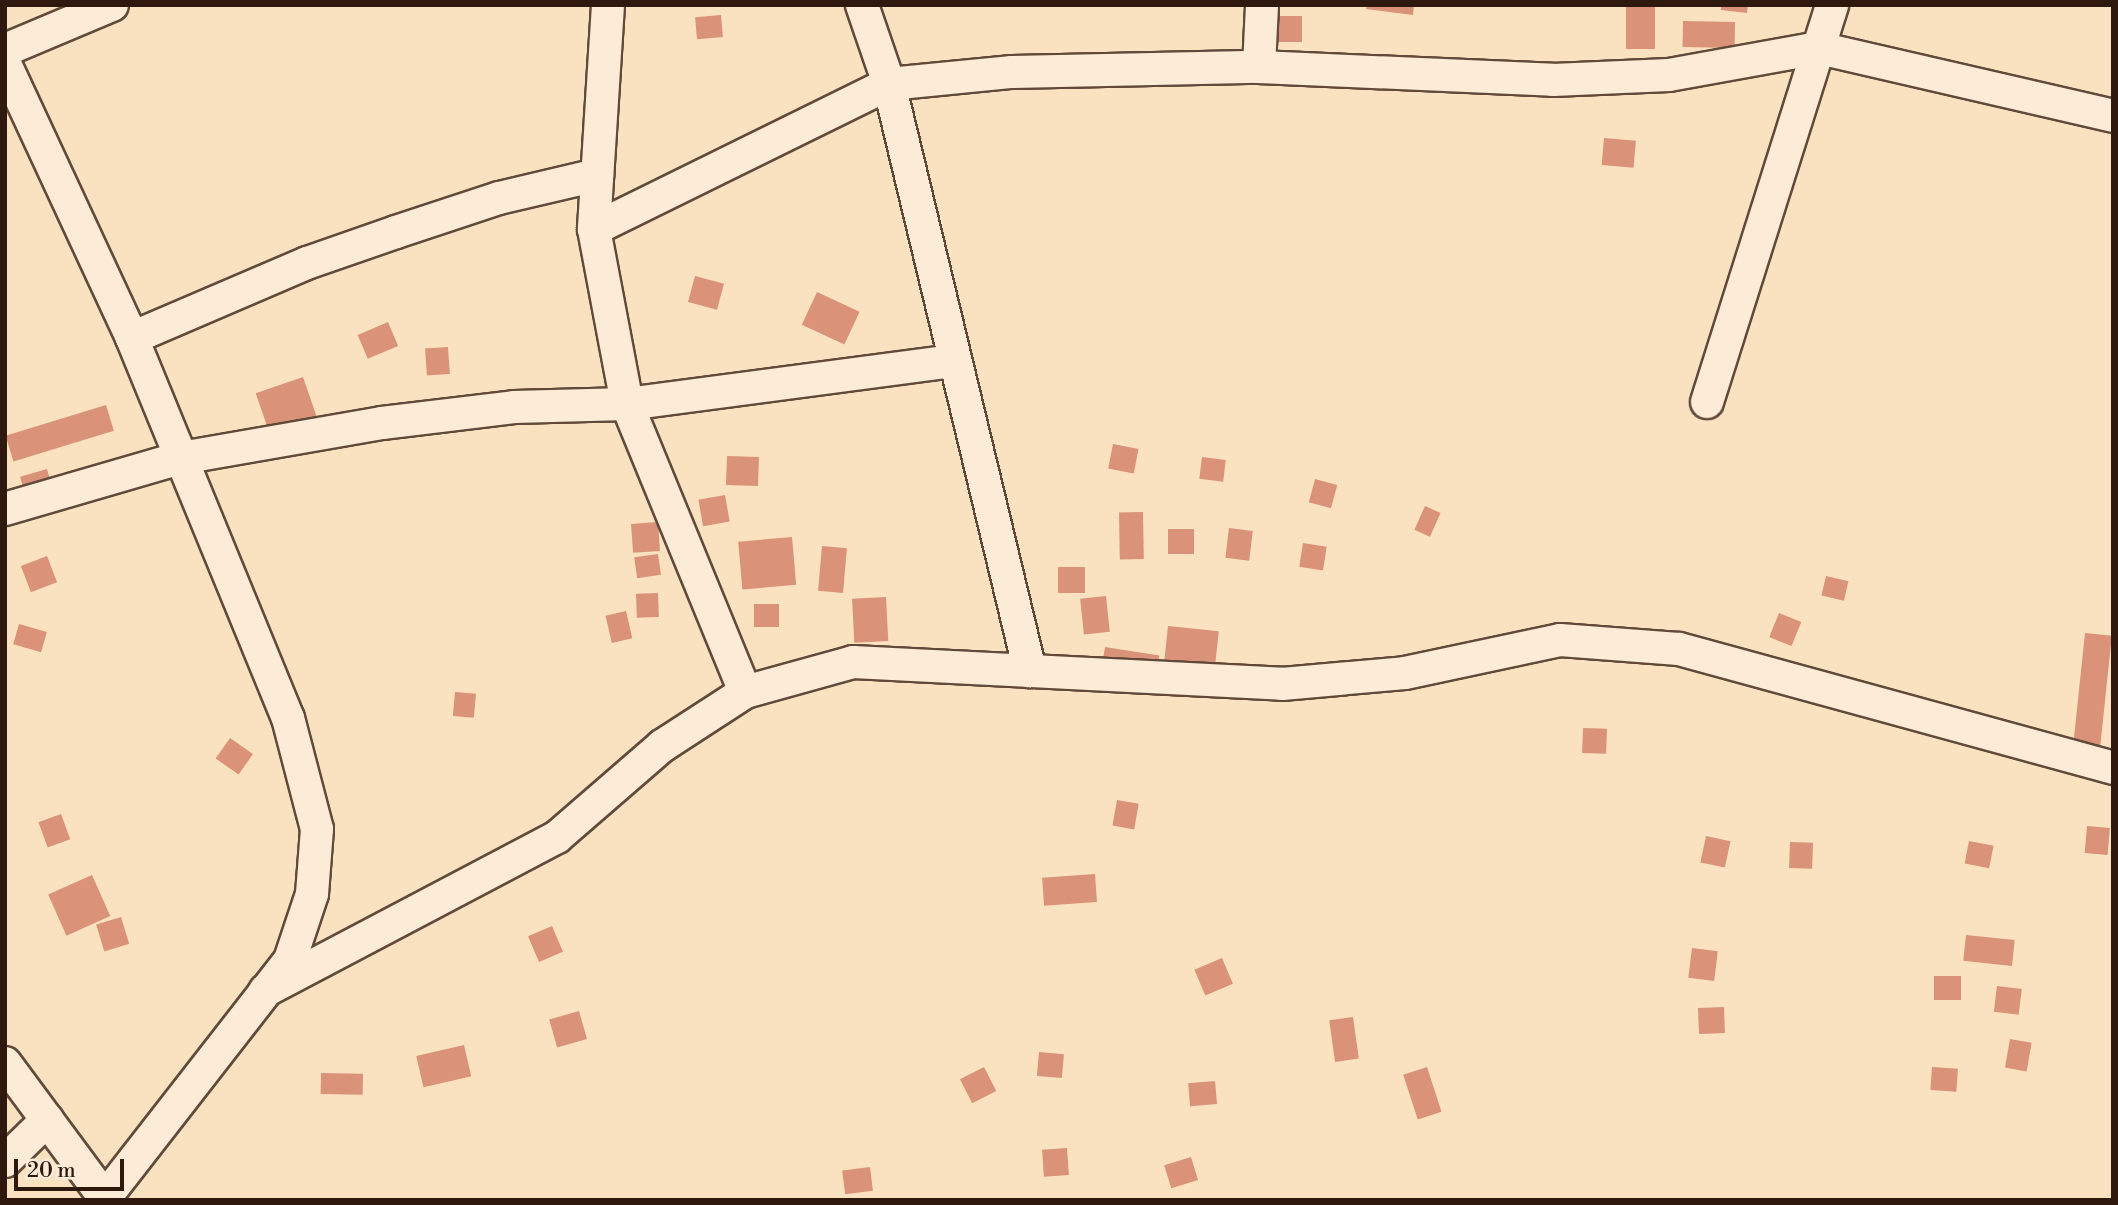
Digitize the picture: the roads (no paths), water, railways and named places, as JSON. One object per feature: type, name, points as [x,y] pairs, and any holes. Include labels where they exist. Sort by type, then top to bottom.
[{"type":"street","points":[[5,50],[112,5]]},
{"type":"street","points":[[608,5],[594,229],[627,404],[745,692]]},
{"type":"street","points":[[862,5],[888,83],[1030,671]]},
{"type":"street","points":[[1259,67],[1262,5]]},
{"type":"street","points":[[1707,402],[1832,5]]},
{"type":"street","points":[[594,229],[888,83],[1012,72],[1259,67],[1553,80],[1669,75],[1819,48],[2113,116]]},
{"type":"street","points":[[5,64],[132,338],[288,718],[317,829],[312,894],[290,960],[104,1198],[5,1063]]},
{"type":"street","points":[[132,338],[307,264],[396,232],[499,198],[597,175]]},
{"type":"street","points":[[5,509],[181,458],[382,423],[514,407],[627,404],[955,361]]},
{"type":"street","points":[[265,991],[557,837],[662,746],[745,692],[853,662],[1282,684],[1405,673],[1560,640],[1679,649],[2113,768]]},
{"type":"street","points":[[5,1161],[47,1120]]}]
